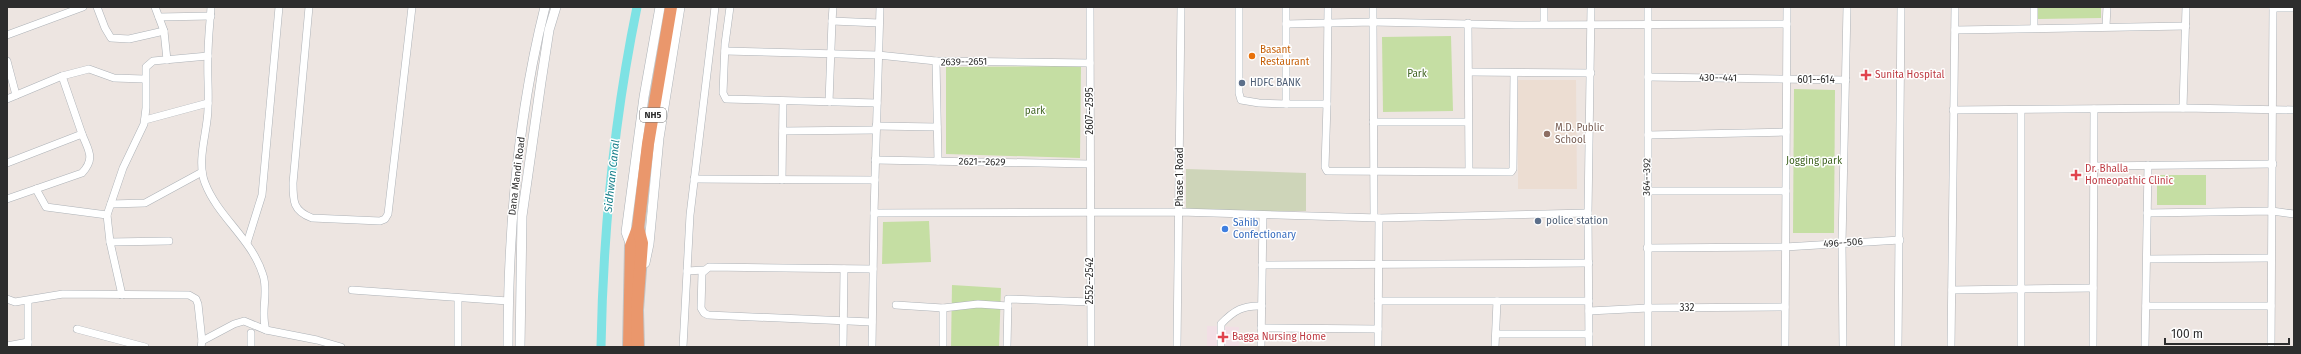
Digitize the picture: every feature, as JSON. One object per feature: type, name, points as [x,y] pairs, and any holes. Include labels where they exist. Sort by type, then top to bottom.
[{"type":"highway","name":"NH5","points":[[629,347],[631,246],[638,226],[648,144],[671,7]]},
{"type":"highway","name":"NH5","points":[[638,226],[642,243],[637,310],[638,347]]},
{"type":"street","points":[[7,35],[83,7]]},
{"type":"street","points":[[97,7],[105,28],[111,38],[129,39],[164,31]]},
{"type":"street","points":[[155,7],[164,31],[167,60]]},
{"type":"street","points":[[211,7],[208,56],[208,103],[202,172],[209,191],[253,252],[264,276],[266,302],[264,324],[266,330]]},
{"type":"street","points":[[247,244],[262,195],[279,7]]},
{"type":"street","points":[[309,7],[293,183],[293,200],[302,215],[312,218],[380,221],[385,219],[388,214],[412,7]]},
{"type":"street","name":"Dana Mandi Road","points":[[508,347],[510,235],[519,156],[533,65],[545,7]]},
{"type":"street","points":[[520,347],[522,216],[541,82],[550,30],[556,7]]},
{"type":"street","points":[[631,246],[626,232],[644,97],[660,7]]},
{"type":"street","points":[[641,268],[645,265],[649,244],[659,138],[680,7]]},
{"type":"street","points":[[683,347],[694,179],[715,7]]},
{"type":"street","points":[[730,7],[724,50],[723,93],[726,99],[877,103]]},
{"type":"street","points":[[829,102],[833,7]]},
{"type":"street","points":[[872,347],[874,180],[880,7]]},
{"type":"street","name":"2607--2595","points":[[1090,7],[1090,214]]},
{"type":"street","name":"Phase 1 Road","points":[[1177,347],[1180,212],[1181,7]]},
{"type":"street","points":[[1239,7],[1239,93],[1241,100],[1286,104],[1327,104]]},
{"type":"street","points":[[1286,7],[1286,104]]},
{"type":"street","points":[[1328,7],[1326,170],[1512,171],[1514,73]]},
{"type":"street","points":[[1373,7],[1373,122],[1377,217],[1378,347]]},
{"type":"street","points":[[1544,7],[1544,24]]},
{"type":"street","points":[[1589,347],[1588,213],[1592,25],[1591,7]]},
{"type":"street","name":"364--392","points":[[1648,7],[1648,347]]},
{"type":"street","points":[[1784,347],[1787,7]]},
{"type":"street","points":[[1843,347],[1842,243],[1847,7]]},
{"type":"street","points":[[1898,347],[1901,7]]},
{"type":"street","points":[[1951,347],[1955,7]]},
{"type":"street","points":[[2034,7],[2034,28]]},
{"type":"street","points":[[2106,7],[2106,26]]},
{"type":"street","points":[[2184,108],[2186,7]]},
{"type":"street","points":[[2271,347],[2274,110],[2273,8],[2294,8]]},
{"type":"street","points":[[159,17],[210,16]]},
{"type":"street","points":[[832,21],[879,23]]},
{"type":"street","points":[[1286,24],[1373,22],[1592,25],[1787,24]]},
{"type":"street","points":[[1468,24],[1468,171]]},
{"type":"street","points":[[1955,30],[2106,26],[2186,26]]},
{"type":"street","points":[[724,50],[878,55],[936,61]]},
{"type":"street","points":[[122,295],[110,242],[106,215],[123,168],[141,132],[145,120],[146,108],[144,79],[147,64],[167,60],[208,56]]},
{"type":"street","points":[[7,61],[16,95]]},
{"type":"street","name":"2639--2651","points":[[938,161],[936,61],[1090,62]]},
{"type":"street","points":[[7,99],[62,76],[89,69],[114,78],[144,79]]},
{"type":"street","points":[[1469,72],[1591,72]]},
{"type":"street","points":[[7,199],[82,173],[89,165],[91,155],[82,134],[62,76]]},
{"type":"street","name":"430--441","points":[[1648,77],[1787,80]]},
{"type":"street","name":"601--614","points":[[1787,80],[1846,80]]},
{"type":"street","points":[[782,180],[783,101]]},
{"type":"street","points":[[145,120],[208,103]]},
{"type":"street","points":[[1953,110],[2184,108],[2294,110]]},
{"type":"street","points":[[2093,347],[2095,166],[2094,109]]},
{"type":"street","points":[[2020,347],[2021,110]]},
{"type":"street","points":[[1373,122],[1468,122]]},
{"type":"street","points":[[783,131],[937,127]]},
{"type":"street","points":[[1648,135],[1786,132]]},
{"type":"street","points":[[7,163],[82,134]]},
{"type":"street","name":"2621--2629","points":[[875,160],[1090,164]]},
{"type":"street","points":[[2095,166],[2273,164]]},
{"type":"street","points":[[2145,347],[2148,165]]},
{"type":"street","points":[[111,204],[145,203],[202,172]]},
{"type":"street","points":[[694,179],[874,180]]},
{"type":"street","points":[[36,189],[46,207],[106,215]]},
{"type":"street","points":[[1647,191],[1786,191]]},
{"type":"street","points":[[2147,213],[2272,211],[2294,214]]},
{"type":"street","points":[[874,213],[1090,214],[1180,212],[1262,216],[1377,217],[1588,213]]},
{"type":"street","name":"2552--2542","points":[[1090,214],[1091,347]]},
{"type":"street","points":[[1261,347],[1262,216]]},
{"type":"street","name":"496--506","points":[[1647,248],[1785,247],[1900,240]]},
{"type":"street","points":[[110,242],[169,241]]},
{"type":"street","points":[[2147,260],[2271,258]]},
{"type":"street","points":[[1262,265],[1589,263]]},
{"type":"street","points":[[687,271],[704,270],[709,267],[873,269]]},
{"type":"street","points":[[843,347],[844,269]]},
{"type":"street","points":[[704,270],[701,308],[704,313],[708,315],[843,319],[872,322]]},
{"type":"street","points":[[1952,290],[2093,288]]},
{"type":"street","points":[[352,290],[508,301]]},
{"type":"street","points":[[7,299],[15,302],[28,301],[63,294],[189,295],[196,299],[198,304],[202,344],[234,324],[244,321],[266,330],[317,340],[341,347]]},
{"type":"street","points":[[458,298],[458,347]]},
{"type":"street","points":[[7,346],[28,345],[28,301]]},
{"type":"street","points":[[1378,301],[1589,301]]},
{"type":"street","points":[[1495,347],[1498,301]]},
{"type":"street","points":[[896,305],[943,308],[1008,302],[1090,302]]},
{"type":"street","points":[[1007,347],[1008,302]]},
{"type":"street","points":[[1221,347],[1221,324],[1231,313],[1248,306],[1262,306]]},
{"type":"street","points":[[2146,306],[2271,306]]},
{"type":"street","name":"332","points":[[1589,311],[1648,308],[1785,307]]},
{"type":"street","points":[[943,308],[943,347]]},
{"type":"street","points":[[1261,328],[1378,329]]},
{"type":"street","points":[[77,329],[145,347]]},
{"type":"street","points":[[251,333],[251,347]]},
{"type":"street","points":[[1496,334],[1589,334]]},
{"type":"shaded area","name":"M.D. Public School","points":[[1518,80],[1576,80],[1577,189],[1518,189]]},
{"type":"shaded area","name":"Bagga Nursing Home","points":[[1207,326],[1239,327],[1239,347],[1207,347]]},
{"type":"green space","points":[[2038,7],[2101,7],[2101,18],[2038,19]]},
{"type":"green space","name":"Park","points":[[1451,36],[1453,111],[1383,112],[1382,37]]},
{"type":"green space","name":"park","points":[[1081,66],[1080,158],[946,154],[946,67]]},
{"type":"green space","name":"Jogging park","points":[[1794,89],[1835,90],[1834,233],[1793,233]]},
{"type":"green space","points":[[1186,169],[1306,173],[1306,211],[1186,211]]},
{"type":"green space","points":[[2157,175],[2206,175],[2206,205],[2157,205]]},
{"type":"green space","points":[[929,221],[931,262],[882,264],[883,222]]},
{"type":"green space","points":[[952,285],[1001,288],[999,347],[951,347]]},
{"type":"waterway","name":"Sidhwan Canal","points":[[601,347],[604,262],[611,176],[622,91],[637,7]]},
{"type":"place","name":"Basant Restaurant","points":[[1252,56]]},
{"type":"place","name":"Sunita Hospital","points":[[1866,75]]},
{"type":"place","name":"HDFC BANK","points":[[1242,83]]},
{"type":"place","name":"M.D. Public School","points":[[1547,134]]},
{"type":"place","name":"Dr. Bhalla Homeopathic Clinic","points":[[2076,175]]},
{"type":"place","name":"police station","points":[[1538,221]]},
{"type":"place","name":"Sahib Confectionary","points":[[1225,229]]},
{"type":"place","name":"Bagga Nursing Home","points":[[1223,337]]}]
